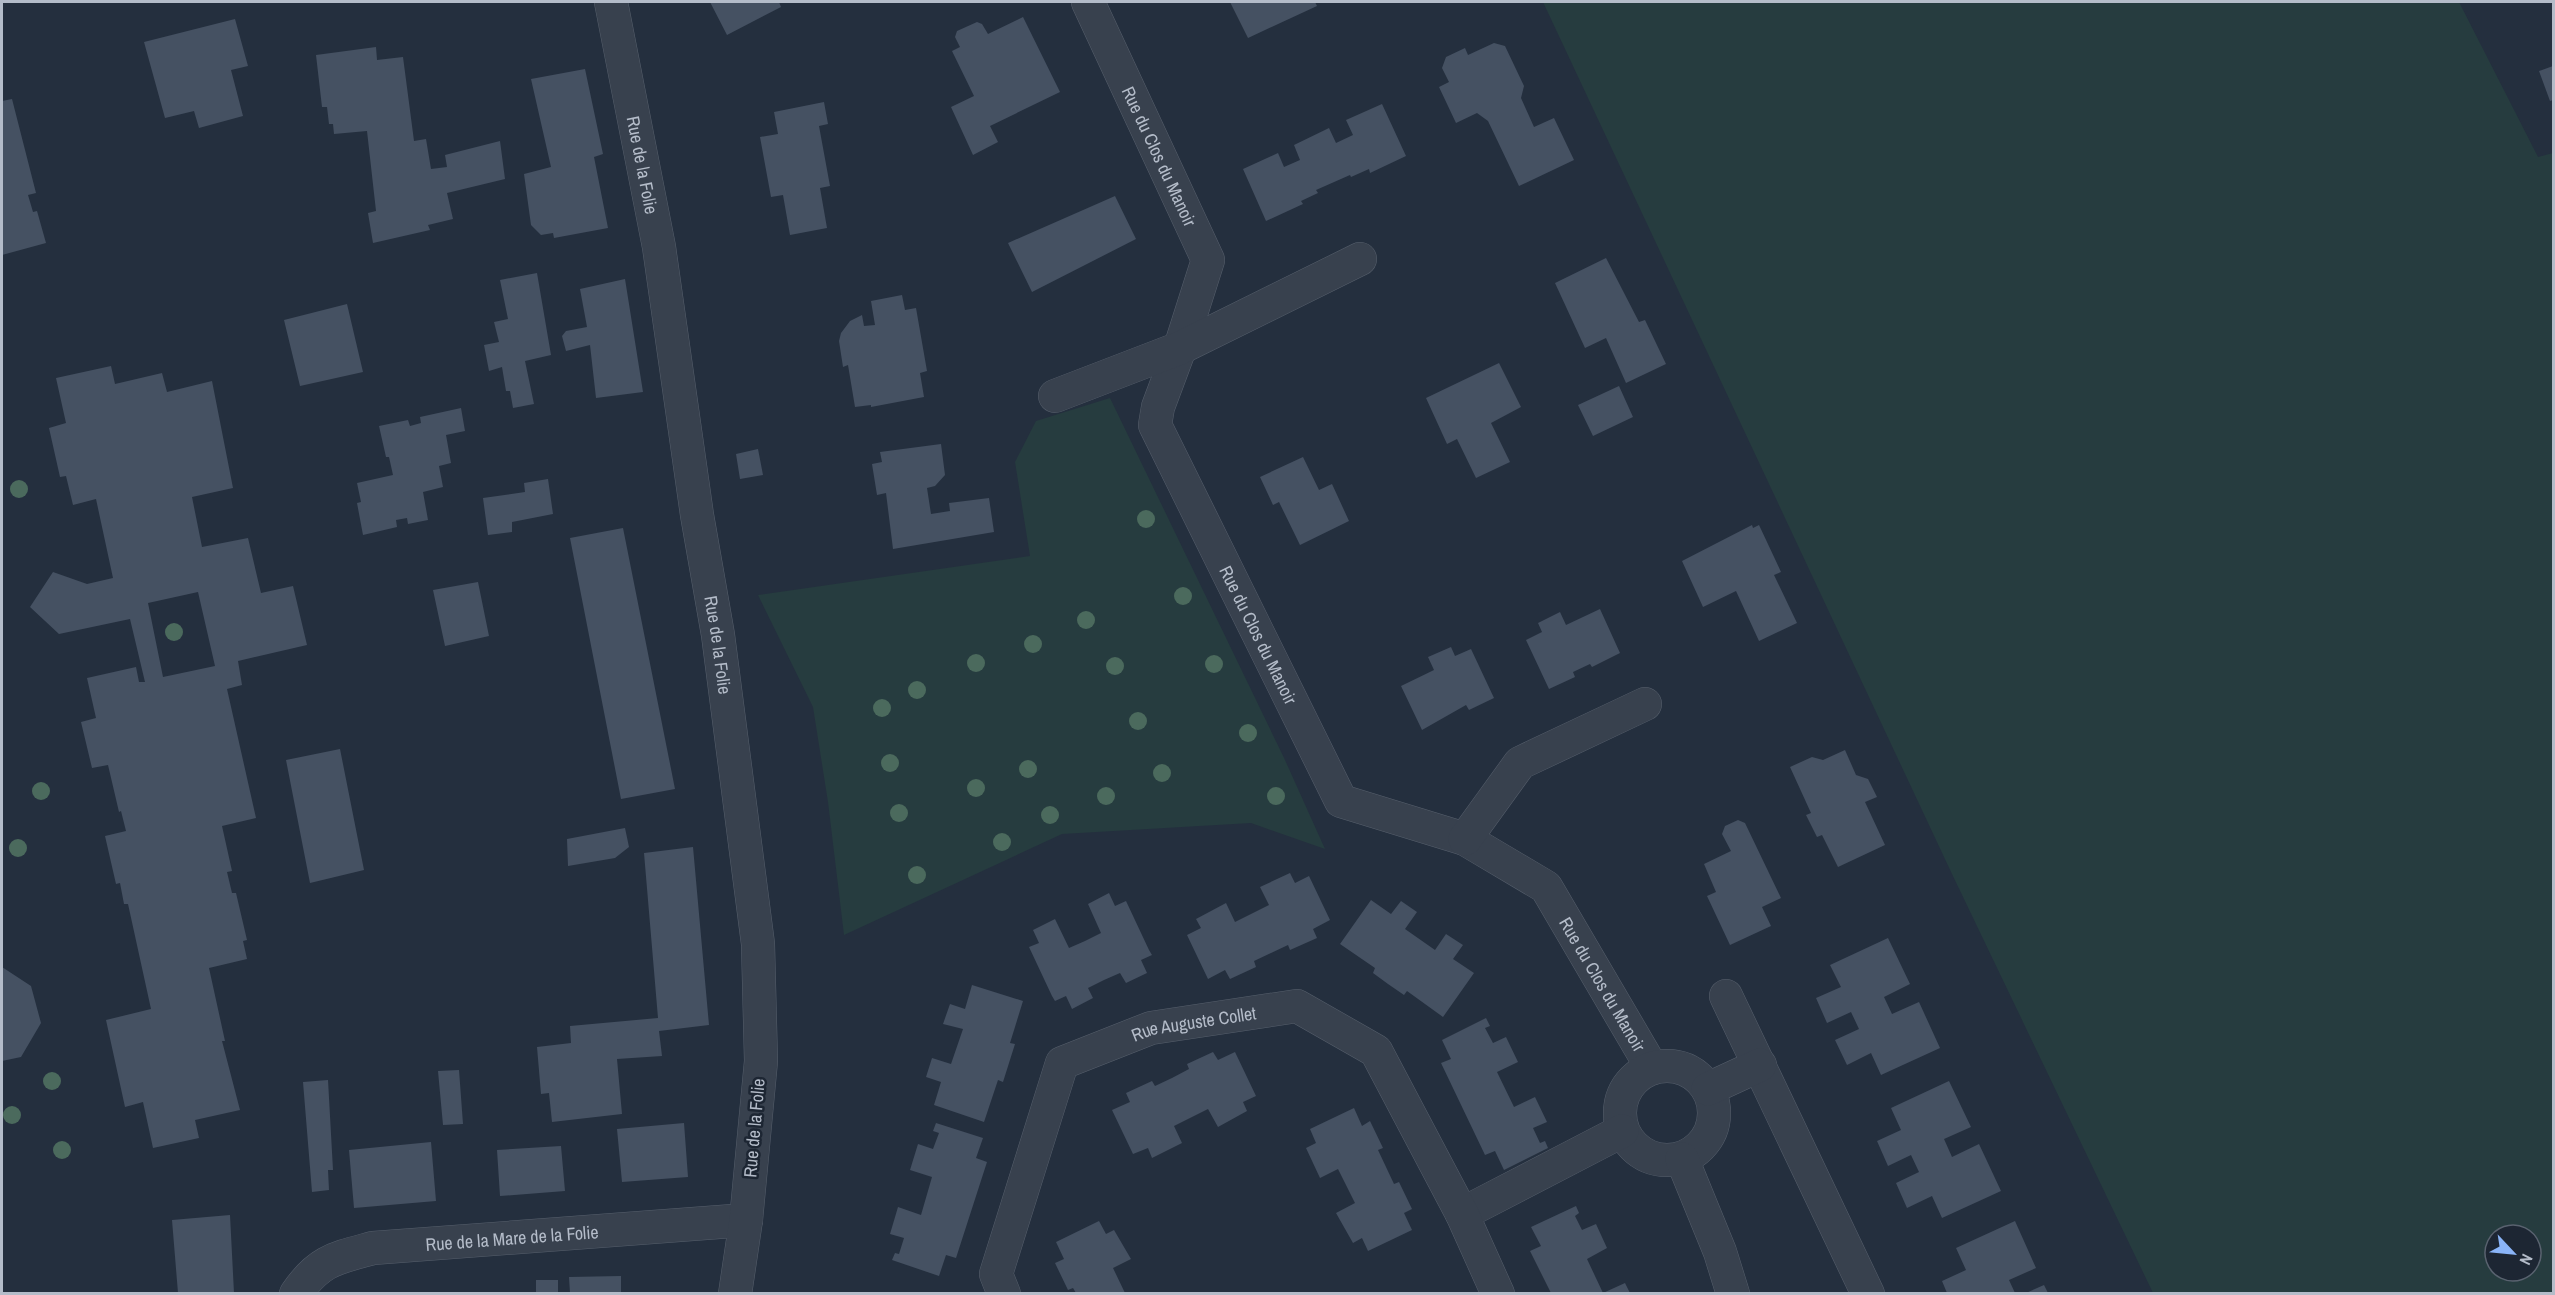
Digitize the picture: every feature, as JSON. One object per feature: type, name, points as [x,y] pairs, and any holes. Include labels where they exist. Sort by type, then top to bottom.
[{"type":"street","name":"Rue de la Folie","points":[[611,2],[659,247],[697,515],[718,635],[758,944],[761,1061],[746,1220],[735,1293]]},
{"type":"street","name":"Rue du Clos du Manoir","points":[[1088,2],[1208,260],[1180,348],[1158,407],[1155,425],[1341,801],[1465,839],[1546,887],[1652,1068]]},
{"type":"street","points":[[1055,396],[1180,348],[1360,259]]},
{"type":"street","points":[[1465,839],[1520,763],[1645,704]]},
{"type":"street","points":[[1726,996],[1868,1293]]},
{"type":"street","name":"Rue Auguste Collet","points":[[1004,1293],[996,1274],[1062,1063],[1151,1028],[1297,1005],[1376,1051],[1462,1214],[1498,1293]]},
{"type":"street","points":[[1462,1214],[1623,1131],[1630,1144],[1653,1159],[1668,1161],[1682,1159],[1695,1153],[1705,1143],[1712,1130],[1715,1116],[1714,1102],[1708,1089],[1760,1065]]},
{"type":"street","name":"Rue du Clos du Manoir","points":[[1623,1131],[1619,1116],[1621,1101],[1628,1086],[1639,1075],[1652,1068],[1668,1066],[1684,1069],[1698,1077],[1708,1089]]},
{"type":"street","points":[[1682,1159],[1720,1252],[1733,1293]]},
{"type":"street","name":"Rue de la Mare de la Folie","points":[[296,1293],[305,1280],[331,1259],[373,1248],[746,1220]]},
{"type":"green space","points":[[1543,2],[2459,2],[2538,157],[2553,153],[2553,1293],[2153,1293],[1952,874]]},
{"type":"green space","points":[[1110,398],[1285,760],[1325,849],[1251,823],[1062,834],[844,935],[828,802],[813,707],[758,595],[1030,556],[1015,462],[1036,421]]},
{"type":"building","points":[[710,2],[779,2],[781,7],[727,35]]},
{"type":"building","points":[[1230,2],[1315,2],[1317,6],[1248,38]]},
{"type":"building","points":[[1023,17],[1060,92],[990,126],[998,142],[973,155],[951,107],[974,96],[952,51],[960,47],[955,37],[957,31],[977,22],[982,24],[988,34]]},
{"type":"building","points":[[235,19],[248,66],[231,70],[243,116],[199,128],[194,111],[165,118],[144,42]]},
{"type":"building","points":[[1494,43],[1505,46],[1524,86],[1521,98],[1534,127],[1554,118],[1574,160],[1519,186],[1488,121],[1477,113],[1456,123],[1439,87],[1449,82],[1442,68],[1446,57],[1465,48],[1468,55]]},
{"type":"building","points":[[376,47],[377,60],[403,57],[414,141],[426,139],[431,169],[447,167],[445,155],[500,141],[505,179],[447,193],[453,219],[428,225],[430,230],[373,243],[368,213],[376,211],[367,131],[334,134],[333,124],[329,124],[327,107],[322,107],[316,55]]},
{"type":"building","points":[[2553,66],[2553,100],[2550,101],[2539,71]]},
{"type":"building","points":[[585,69],[603,154],[594,157],[608,228],[554,238],[553,233],[541,235],[531,225],[524,174],[551,167],[531,79]]},
{"type":"building","points":[[12,99],[36,193],[28,195],[33,212],[37,211],[46,243],[2,255],[2,101]]},
{"type":"building","points":[[824,102],[828,124],[819,126],[830,186],[820,188],[827,228],[790,235],[783,195],[771,197],[760,137],[778,134],[774,112]]},
{"type":"building","points":[[1382,104],[1406,156],[1370,173],[1369,169],[1316,190],[1318,193],[1301,201],[1303,204],[1266,221],[1243,169],[1278,153],[1284,167],[1300,160],[1294,145],[1329,128],[1336,143],[1353,135],[1346,120]]},
{"type":"building","points":[[1115,196],[1136,239],[1032,292],[1008,243]]},
{"type":"building","points":[[1606,258],[1639,322],[1645,320],[1666,364],[1626,383],[1606,338],[1585,348],[1555,283]]},
{"type":"building","points":[[537,273],[551,355],[525,361],[534,404],[513,408],[510,391],[506,391],[502,367],[489,371],[484,345],[499,342],[494,322],[508,319],[500,280]]},
{"type":"building","points":[[625,279],[643,392],[596,398],[590,345],[566,351],[562,336],[566,331],[587,327],[580,289]]},
{"type":"building","points":[[902,295],[905,310],[916,308],[927,371],[920,373],[924,397],[871,407],[871,405],[855,407],[848,365],[843,367],[839,341],[841,333],[850,321],[862,315],[864,326],[875,325],[871,301]]},
{"type":"building","points":[[347,304],[363,372],[300,386],[284,320]]},
{"type":"building","points":[[1499,363],[1521,407],[1491,423],[1510,462],[1476,478],[1457,439],[1447,444],[1426,398]]},
{"type":"building","points":[[111,366],[115,384],[162,373],[167,392],[212,381],[233,488],[192,497],[202,547],[248,538],[261,593],[293,586],[307,645],[238,661],[242,685],[227,689],[256,818],[222,826],[232,871],[227,872],[232,893],[236,893],[247,940],[243,941],[247,959],[209,968],[225,1041],[222,1041],[240,1110],[195,1120],[199,1138],[153,1148],[143,1102],[125,1107],[106,1020],[151,1009],[128,904],[124,904],[120,883],[116,884],[105,836],[126,831],[108,765],[92,768],[81,722],[96,718],[87,678],[136,667],[139,682],[145,682],[130,619],[59,634],[30,607],[53,572],[87,584],[113,578],[96,499],[73,505],[66,476],[60,477],[49,428],[66,423],[56,378]],"holes":[[[198,592],[215,666],[163,677],[148,603]]]},
{"type":"building","points":[[1619,386],[1633,417],[1593,436],[1578,405]]},
{"type":"building","points":[[461,408],[465,431],[446,435],[451,463],[439,466],[443,487],[423,492],[428,520],[408,524],[407,518],[396,520],[397,527],[363,535],[357,503],[361,502],[357,483],[393,475],[379,426],[408,420],[410,426],[421,423],[420,417]]},
{"type":"building","points":[[941,444],[945,475],[935,486],[927,488],[931,514],[950,511],[949,503],[989,498],[994,532],[893,549],[886,493],[877,495],[872,464],[882,462],[880,452]]},
{"type":"building","points":[[758,449],[763,475],[740,479],[736,454]]},
{"type":"building","points":[[1303,457],[1319,490],[1332,484],[1349,521],[1300,545],[1279,502],[1273,505],[1260,477]]},
{"type":"building","points":[[548,479],[553,514],[512,522],[512,532],[488,535],[483,498],[525,492],[524,483]]},
{"type":"building","points":[[1752,525],[1753,528],[1759,525],[1781,572],[1774,575],[1797,623],[1759,641],[1736,591],[1703,607],[1682,561]]},
{"type":"building","points":[[623,528],[675,789],[621,799],[570,538]]},
{"type":"building","points":[[478,582],[489,636],[445,646],[433,590]]},
{"type":"building","points":[[1600,609],[1620,653],[1592,667],[1590,664],[1573,672],[1575,677],[1549,689],[1526,640],[1542,632],[1538,623],[1560,612],[1566,625]]},
{"type":"building","points":[[1451,647],[1455,656],[1471,649],[1494,698],[1469,710],[1466,705],[1422,730],[1401,686],[1434,670],[1428,657]]},
{"type":"building","points":[[340,749],[364,870],[310,883],[286,760]]},
{"type":"building","points":[[1845,750],[1856,775],[1868,779],[1877,797],[1865,802],[1885,845],[1838,867],[1822,835],[1817,837],[1806,815],[1811,813],[1790,767],[1812,757],[1823,760]]},
{"type":"building","points":[[1738,820],[1745,823],[1781,898],[1762,907],[1771,926],[1730,945],[1707,896],[1716,892],[1704,864],[1731,851],[1722,834],[1725,826]]},
{"type":"building","points":[[625,828],[629,847],[615,858],[568,866],[567,839]]},
{"type":"building","points":[[693,847],[709,1025],[659,1031],[662,1056],[617,1059],[622,1114],[552,1122],[549,1093],[541,1094],[537,1047],[571,1043],[570,1026],[658,1018],[644,853]]},
{"type":"building","points":[[1290,873],[1295,883],[1309,876],[1330,920],[1313,929],[1317,938],[1290,950],[1288,945],[1254,961],[1256,967],[1230,979],[1225,970],[1208,979],[1187,935],[1201,928],[1196,919],[1226,903],[1235,922],[1269,905],[1260,887]]},
{"type":"building","points":[[1109,893],[1115,906],[1126,901],[1152,955],[1141,960],[1147,973],[1126,983],[1120,973],[1104,980],[1088,988],[1093,998],[1072,1009],[1066,996],[1055,1001],[1052,996],[1029,947],[1039,943],[1033,930],[1055,919],[1069,948],[1085,941],[1101,933],[1088,904]]},
{"type":"building","points":[[1371,900],[1391,914],[1401,901],[1417,912],[1405,929],[1435,950],[1446,934],[1463,945],[1453,959],[1474,973],[1443,1017],[1407,991],[1404,995],[1388,984],[1373,973],[1375,968],[1340,944]]},
{"type":"building","points":[[1888,938],[1910,984],[1884,997],[1892,1014],[1919,1002],[1940,1048],[1881,1075],[1871,1053],[1847,1065],[1835,1040],[1859,1029],[1851,1012],[1827,1023],[1816,998],[1841,987],[1830,965]]},
{"type":"building","points":[[2,967],[31,986],[41,1023],[21,1057],[2,1061]]},
{"type":"building","points":[[972,985],[1023,1001],[1010,1043],[1015,1044],[1003,1082],[998,1080],[984,1122],[934,1105],[941,1082],[926,1077],[932,1058],[951,1064],[963,1029],[943,1024],[950,1004],[965,1009]]},
{"type":"building","points":[[1486,1018],[1490,1026],[1485,1028],[1493,1043],[1506,1037],[1518,1062],[1497,1072],[1514,1107],[1535,1097],[1547,1122],[1533,1128],[1540,1143],[1545,1141],[1548,1148],[1504,1170],[1495,1151],[1485,1155],[1441,1063],[1451,1059],[1442,1040]]},
{"type":"building","points":[[1213,1052],[1218,1060],[1235,1052],[1256,1096],[1243,1102],[1247,1111],[1218,1127],[1208,1109],[1174,1126],[1182,1143],[1152,1158],[1148,1148],[1133,1154],[1112,1110],[1130,1102],[1126,1093],[1152,1081],[1155,1086],[1172,1078],[1189,1069],[1187,1064]]},
{"type":"building","points":[[459,1070],[463,1124],[443,1125],[438,1071]]},
{"type":"building","points":[[328,1080],[333,1170],[328,1170],[329,1190],[312,1192],[303,1082]]},
{"type":"building","points":[[1949,1081],[1971,1127],[1944,1139],[1952,1157],[1979,1144],[2001,1191],[1942,1218],[1932,1196],[1907,1208],[1896,1183],[1919,1172],[1911,1155],[1888,1166],[1877,1141],[1901,1130],[1891,1108]]},
{"type":"building","points":[[1354,1108],[1362,1126],[1370,1121],[1383,1148],[1378,1150],[1394,1184],[1399,1182],[1412,1209],[1404,1213],[1412,1230],[1368,1251],[1362,1238],[1353,1243],[1336,1213],[1355,1203],[1338,1169],[1320,1178],[1306,1148],[1316,1143],[1310,1129]]},
{"type":"building","points":[[684,1123],[688,1177],[622,1182],[617,1129]]},
{"type":"building","points":[[936,1123],[983,1138],[976,1158],[987,1162],[956,1258],[946,1255],[939,1276],[892,1260],[895,1253],[899,1254],[904,1238],[890,1234],[898,1207],[921,1215],[932,1177],[910,1170],[918,1144],[933,1149],[939,1133],[933,1131]]},
{"type":"building","points":[[431,1142],[436,1201],[354,1208],[349,1150]]},
{"type":"building","points":[[561,1146],[565,1191],[500,1196],[497,1150]]},
{"type":"building","points":[[1576,1206],[1579,1213],[1575,1216],[1582,1230],[1596,1224],[1607,1248],[1587,1259],[1603,1293],[1551,1293],[1530,1251],[1541,1246],[1531,1227]]},
{"type":"building","points":[[230,1215],[234,1293],[178,1293],[172,1220]]},
{"type":"building","points":[[1099,1221],[1106,1234],[1114,1230],[1131,1259],[1113,1268],[1125,1293],[1076,1293],[1073,1288],[1068,1290],[1055,1263],[1064,1259],[1056,1242]]},
{"type":"building","points":[[2015,1221],[2036,1268],[2009,1280],[2015,1293],[1947,1293],[1942,1281],[1966,1270],[1956,1248]]},
{"type":"building","points":[[621,1276],[621,1293],[570,1293],[569,1277]]},
{"type":"building","points":[[536,1280],[558,1280],[558,1293],[536,1293]]},
{"type":"building","points":[[1625,1283],[1630,1293],[1603,1293]]},
{"type":"building","points":[[2044,1285],[2048,1293],[2026,1293]]}]
